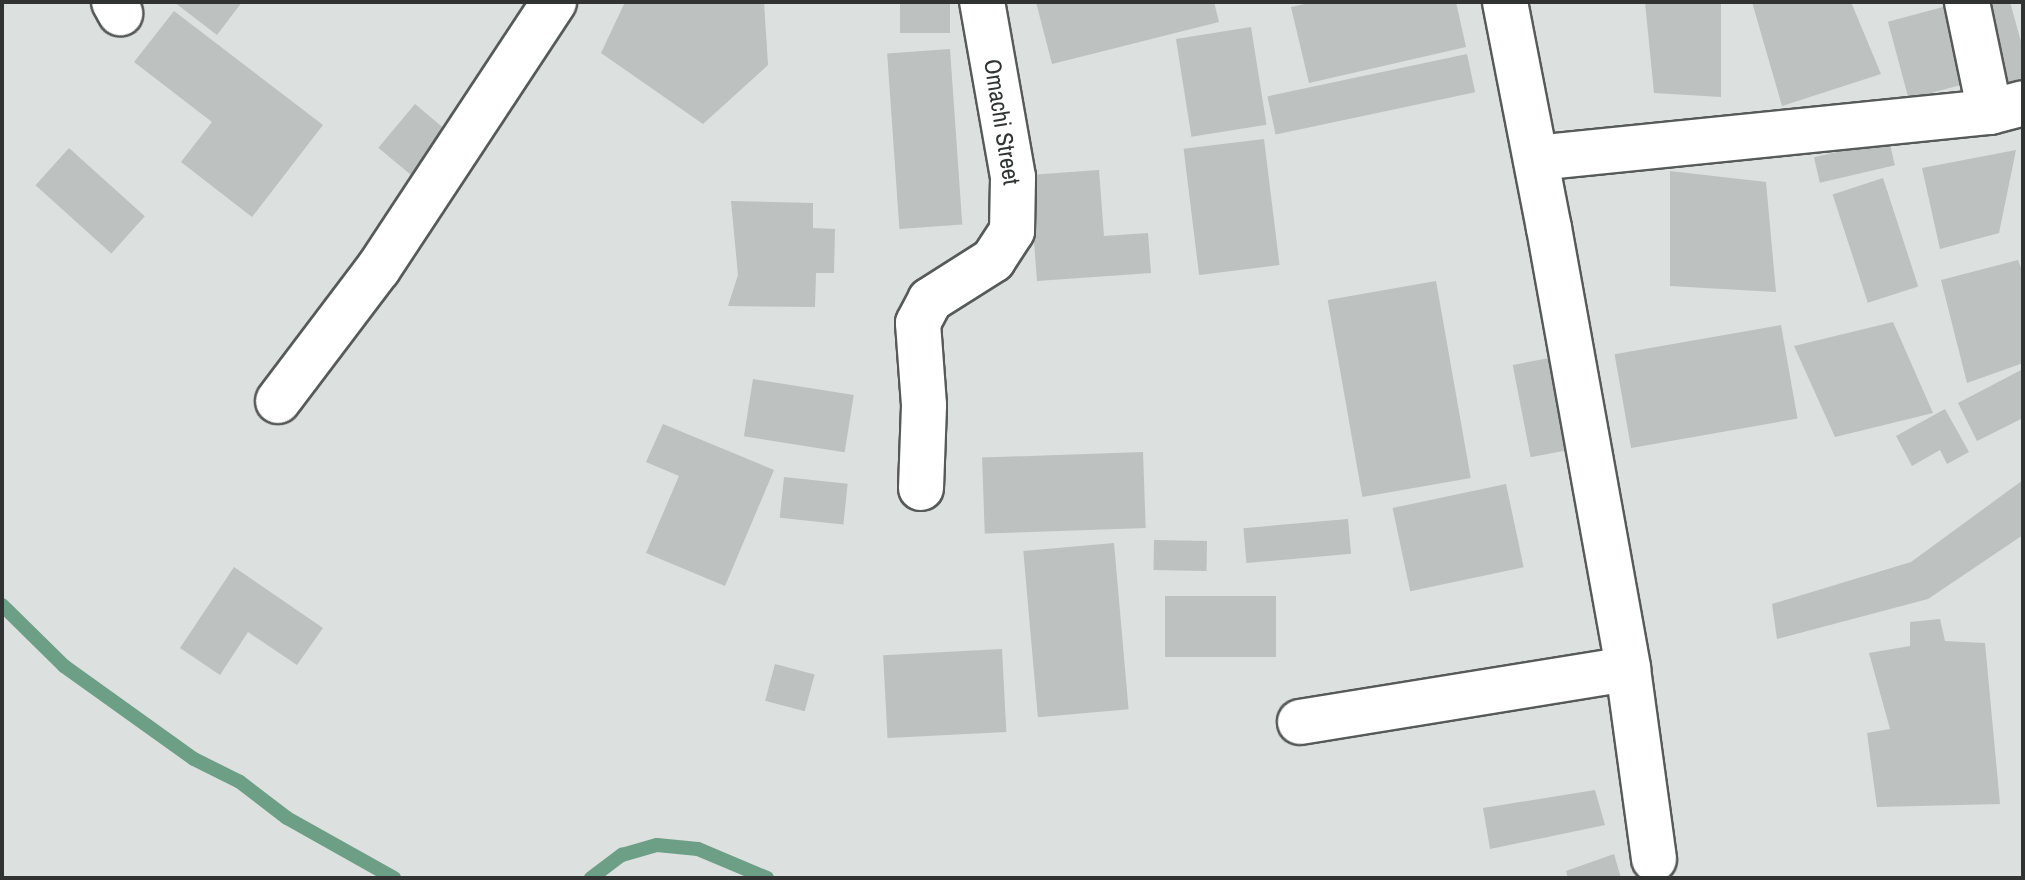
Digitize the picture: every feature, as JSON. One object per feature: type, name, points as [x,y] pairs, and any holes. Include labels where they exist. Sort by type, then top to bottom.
[{"type":"street","points":[[278,401],[378,269],[554,2]]},
{"type":"street","name":"Omachi Street","points":[[921,488],[924,405],[918,323],[930,300],[993,260],[1012,231],[1013,177],[982,2]]},
{"type":"street","points":[[1505,2],[1628,669],[1654,859]]},
{"type":"street","points":[[1536,158],[2006,108],[1967,2]]},
{"type":"street","points":[[1300,722],[1628,669]]},
{"type":"building","points":[[174,2],[242,2],[217,35]]},
{"type":"building","points":[[625,2],[764,2],[768,65],[703,124],[601,53]]},
{"type":"building","points":[[900,2],[950,2],[950,33],[900,33]]},
{"type":"building","points":[[1036,2],[1214,2],[1219,22],[1052,64]]},
{"type":"building","points":[[1314,2],[1456,2],[1466,47],[1309,83],[1291,7]]},
{"type":"building","points":[[1645,2],[1721,2],[1721,97],[1654,93]]},
{"type":"building","points":[[1752,2],[1851,2],[1881,74],[1782,106]]},
{"type":"building","points":[[2010,2],[2023,49],[2023,78],[1998,86],[1976,7]]},
{"type":"building","points":[[1943,7],[1964,84],[1909,99],[1888,22]]},
{"type":"building","points":[[174,11],[323,125],[252,217],[181,162],[212,122],[134,62]]},
{"type":"building","points":[[1251,27],[1266,125],[1191,137],[1176,39]]},
{"type":"building","points":[[950,49],[962,225],[899,229],[887,53]]},
{"type":"building","points":[[1467,54],[1475,92],[1276,135],[1267,96]]},
{"type":"building","points":[[415,104],[448,132],[411,175],[378,148]]},
{"type":"building","points":[[1264,139],[1279,265],[1199,275],[1184,149]]},
{"type":"building","points":[[1889,140],[1895,165],[1820,183],[1814,157]]},
{"type":"building","points":[[69,148],[145,216],[111,253],[36,185]]},
{"type":"building","points":[[2016,150],[1999,233],[1940,249],[1922,168]]},
{"type":"building","points":[[1099,170],[1104,236],[1148,233],[1151,273],[1037,281],[1029,175]]},
{"type":"building","points":[[1670,171],[1766,182],[1776,292],[1670,286]]},
{"type":"building","points":[[1883,178],[1918,286],[1868,303],[1833,194]]},
{"type":"building","points":[[731,201],[813,203],[813,228],[835,229],[834,273],[816,273],[815,307],[728,306],[738,275]]},
{"type":"building","points":[[2018,260],[2023,273],[2023,363],[1967,383],[1941,280]]},
{"type":"building","points":[[1436,281],[1471,478],[1362,497],[1328,300]]},
{"type":"building","points":[[1893,322],[1933,413],[1835,437],[1794,346]]},
{"type":"building","points":[[1781,325],[1797,419],[1631,448],[1615,354]]},
{"type":"building","points":[[1549,358],[1567,450],[1531,457],[1513,365]]},
{"type":"building","points":[[2023,369],[2023,418],[1977,441],[1958,403]]},
{"type":"building","points":[[753,379],[854,395],[845,452],[744,436]]},
{"type":"building","points":[[1945,409],[1969,452],[1947,464],[1940,450],[1912,466],[1896,436]]},
{"type":"building","points":[[663,424],[774,470],[725,586],[646,553],[679,476],[646,462]]},
{"type":"building","points":[[1143,452],[1146,528],[985,534],[982,458]]},
{"type":"building","points":[[784,477],[848,484],[843,524],[780,518]]},
{"type":"building","points":[[2023,480],[2023,535],[1928,599],[1777,639],[1772,604],[1911,562]]},
{"type":"building","points":[[1506,484],[1524,567],[1410,591],[1393,508]]},
{"type":"building","points":[[1348,519],[1351,554],[1246,563],[1243,528]]},
{"type":"building","points":[[1154,540],[1207,541],[1206,571],[1153,570]]},
{"type":"building","points":[[1114,543],[1129,709],[1038,717],[1023,551]]},
{"type":"building","points":[[234,567],[323,628],[297,665],[248,632],[220,675],[180,648]]},
{"type":"building","points":[[1165,596],[1276,596],[1276,657],[1165,657]]},
{"type":"building","points":[[1940,619],[1945,641],[1985,643],[2000,804],[1877,807],[1867,733],[1890,729],[1869,653],[1910,646],[1910,622]]},
{"type":"building","points":[[1002,649],[1006,732],[888,738],[883,655]]},
{"type":"building","points":[[775,664],[815,675],[805,711],[765,701]]},
{"type":"building","points":[[1595,790],[1605,825],[1490,849],[1483,808]]},
{"type":"building","points":[[1614,854],[1621,878],[1568,878],[1566,871]]},
{"type":"waterway","points":[[2,605],[64,666],[194,759],[240,782],[287,818],[394,878]]},
{"type":"waterway","points":[[591,878],[622,855],[657,845],[698,849],[767,878]]}]
